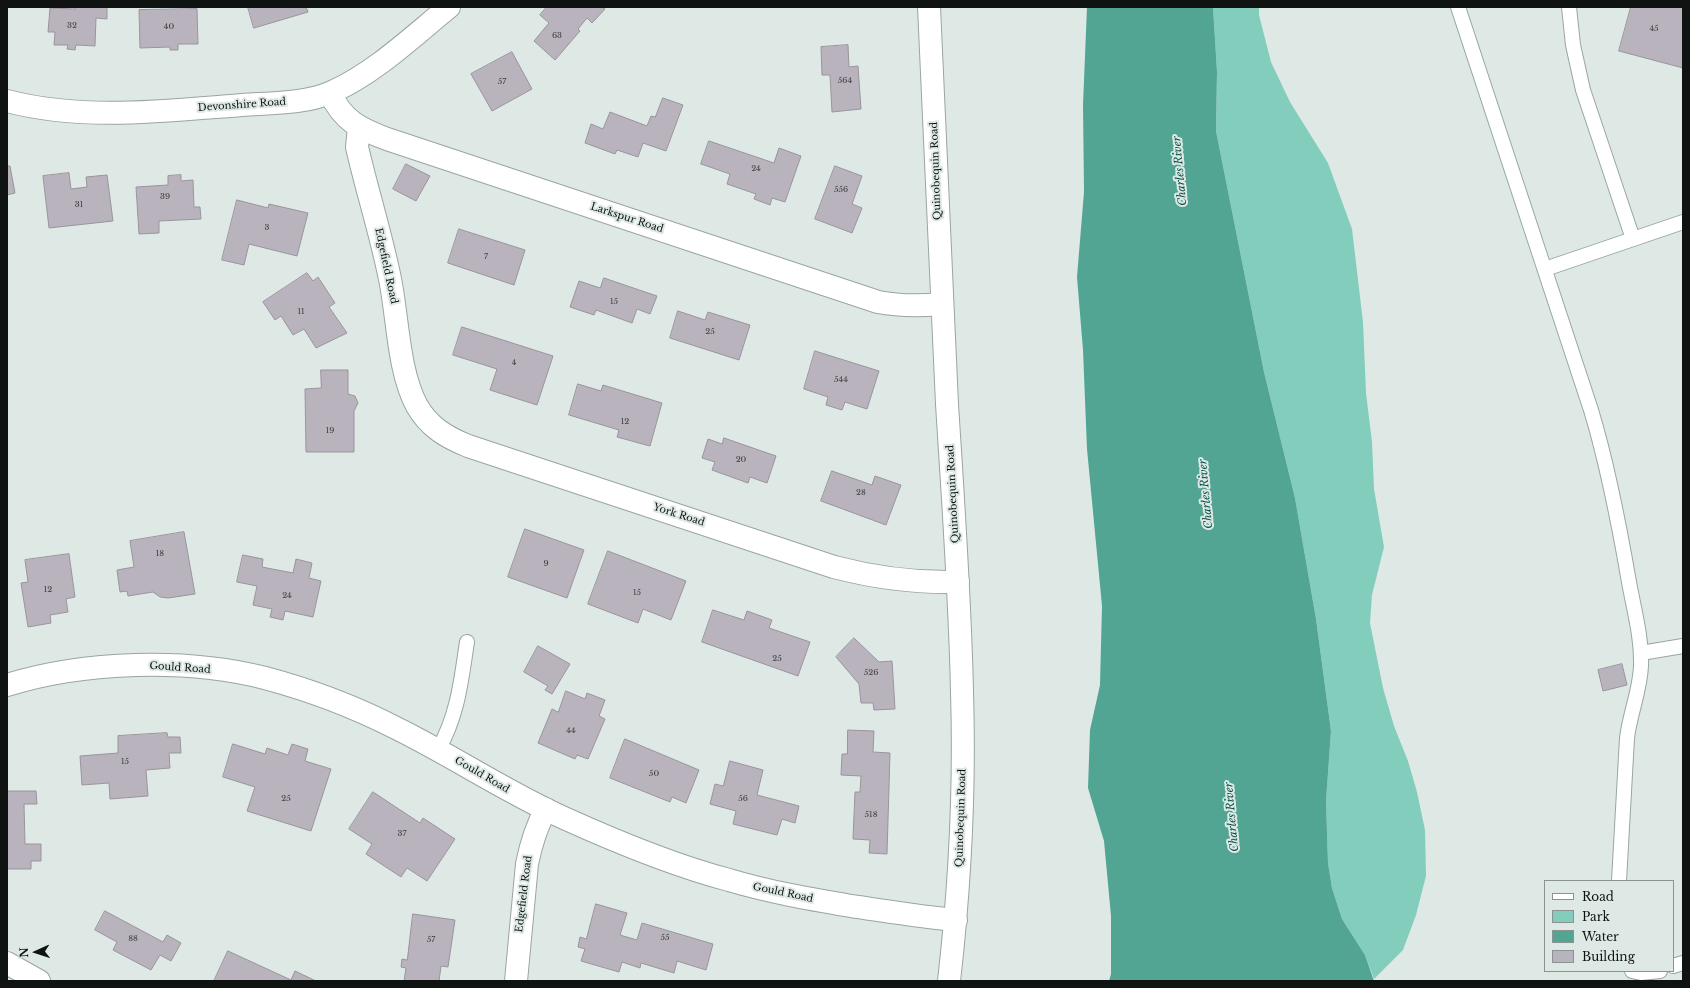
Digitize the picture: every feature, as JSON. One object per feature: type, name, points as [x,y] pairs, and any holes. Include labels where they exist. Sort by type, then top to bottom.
[{"type":"street","name":"Devonshire Road","points":[[7,101],[72,111],[140,112],[299,100],[330,93],[370,71],[449,7]]},
{"type":"street","name":"Quinobequin Road","points":[[929,7],[941,304],[958,582],[962,695],[959,873],[956,920],[949,981]]},
{"type":"street","name":"Larkspur Road","points":[[330,93],[340,111],[347,119],[359,127],[387,139],[878,302],[910,306],[941,304]]},
{"type":"street","name":"Edgefield Road","points":[[359,127],[357,137],[359,152],[390,279],[404,366],[409,386],[417,405]]},
{"type":"street","name":"York Road","points":[[417,405],[426,419],[438,431],[452,440],[820,562],[860,574],[887,579],[913,582],[958,582]]},
{"type":"street","name":"Gould Road","points":[[7,685],[59,672],[119,666],[177,666],[263,678],[329,698],[365,713],[438,750],[546,809],[652,855],[728,880],[808,899],[916,916],[956,920]]},
{"type":"street","name":"Edgefield Road","points":[[516,981],[530,845],[537,826],[546,809]]},
{"type":"street","points":[[7,963],[39,981]]},
{"type":"lane","points":[[1458,7],[1600,439],[1618,519],[1641,653],[1640,681],[1630,717],[1627,738],[1619,880]]},
{"type":"lane","points":[[1569,7],[1573,45],[1584,90],[1633,239]]},
{"type":"lane","points":[[1545,269],[1683,222]]},
{"type":"lane","points":[[438,750],[446,736],[457,707],[467,642]]},
{"type":"lane","points":[[1641,653],[1683,646]]},
{"type":"lane","points":[[1636,972],[1650,972]]},
{"type":"green space","points":[[1213,7],[1259,7],[1259,15],[1271,62],[1290,102],[1328,163],[1352,229],[1363,322],[1366,393],[1372,442],[1374,489],[1384,547],[1372,595],[1370,623],[1383,688],[1394,726],[1408,761],[1417,792],[1425,830],[1426,876],[1416,915],[1403,950],[1374,979],[1365,955],[1342,919],[1332,888],[1328,863],[1326,801],[1331,731],[1316,619],[1295,498],[1264,372],[1216,131],[1217,72]]},
{"type":"water","name":"Charles River","points":[[1087,7],[1213,7],[1217,72],[1216,131],[1264,372],[1295,498],[1316,619],[1331,731],[1326,801],[1328,863],[1332,888],[1342,919],[1365,955],[1374,981],[1109,981],[1111,974],[1111,916],[1104,841],[1088,788],[1090,730],[1100,685],[1102,606],[1087,449],[1083,350],[1077,277],[1084,192],[1083,105]]},
{"type":"building","points":[[75,7],[107,7],[107,19],[96,18],[95,46],[76,45],[75,50],[67,49],[68,45],[54,45],[55,32],[48,32],[50,8],[75,9]]},
{"type":"building","points":[[248,7],[306,7],[308,12],[254,28]]},
{"type":"building","points":[[547,7],[602,7],[605,9],[592,23],[587,18],[578,29],[580,31],[555,60],[534,41],[549,23],[540,15]]},
{"type":"building","points":[[1631,7],[1683,7],[1683,68],[1619,51]]},
{"type":"building","points":[[197,9],[198,44],[178,44],[178,50],[170,50],[170,47],[140,48],[139,10]]},
{"type":"building","points":[[848,45],[849,67],[858,66],[861,109],[832,112],[830,75],[822,75],[821,47]]},
{"type":"building","points":[[512,52],[532,89],[492,111],[471,74]]},
{"type":"building","points":[[663,98],[683,105],[666,151],[643,143],[638,157],[617,150],[615,154],[585,143],[591,124],[603,129],[610,112],[647,126],[651,116],[655,117]]},
{"type":"building","points":[[709,141],[774,163],[779,148],[801,156],[785,202],[772,198],[770,205],[754,199],[756,194],[727,184],[730,174],[701,164]]},
{"type":"building","points":[[406,164],[430,176],[416,201],[393,189]]},
{"type":"building","points":[[7,166],[10,166],[15,193],[7,195]]},
{"type":"building","points":[[835,166],[862,176],[852,204],[862,208],[852,233],[815,219]]},
{"type":"building","points":[[69,173],[71,189],[87,187],[86,177],[107,175],[113,221],[49,228],[43,176]]},
{"type":"building","points":[[181,175],[181,181],[193,180],[194,207],[200,207],[201,219],[159,221],[159,233],[139,234],[136,187],[168,185],[168,176]]},
{"type":"building","points":[[237,200],[268,208],[269,204],[308,213],[297,256],[249,244],[244,265],[222,260]]},
{"type":"building","points":[[459,229],[525,250],[514,285],[448,263]]},
{"type":"building","points":[[307,273],[313,281],[318,277],[335,303],[329,307],[347,333],[316,348],[304,329],[293,335],[281,316],[275,320],[263,302]]},
{"type":"building","points":[[604,278],[657,296],[650,314],[637,309],[632,323],[596,310],[594,315],[570,307],[579,281],[600,288]]},
{"type":"building","points":[[678,311],[705,320],[708,312],[750,325],[739,360],[670,338]]},
{"type":"building","points":[[462,327],[553,356],[537,405],[490,390],[497,369],[453,355]]},
{"type":"building","points":[[815,351],[879,371],[867,409],[845,402],[842,410],[826,405],[828,397],[804,389]]},
{"type":"building","points":[[321,370],[348,370],[348,394],[355,396],[358,403],[354,411],[354,452],[306,452],[305,389],[321,388]]},
{"type":"building","points":[[578,384],[601,391],[603,385],[662,403],[650,446],[617,437],[619,430],[569,415]]},
{"type":"building","points":[[724,438],[776,456],[767,483],[750,477],[748,483],[712,470],[715,462],[702,458],[708,439],[722,444]]},
{"type":"building","points":[[832,471],[872,485],[875,476],[901,485],[886,525],[821,501]]},
{"type":"building","points":[[525,529],[584,550],[567,598],[508,577]]},
{"type":"building","points":[[184,532],[195,594],[168,598],[160,597],[153,592],[128,596],[127,591],[120,592],[117,570],[134,567],[130,541]]},
{"type":"building","points":[[608,551],[686,581],[671,620],[643,609],[638,623],[588,604]]},
{"type":"building","points":[[69,554],[75,597],[66,599],[68,612],[50,615],[51,623],[28,627],[21,583],[28,582],[25,560]]},
{"type":"building","points":[[243,555],[263,559],[262,567],[293,573],[296,559],[312,563],[309,578],[321,581],[313,617],[285,611],[283,620],[270,617],[272,609],[253,605],[257,586],[237,582]]},
{"type":"building","points":[[713,610],[744,620],[747,611],[772,620],[769,628],[810,642],[798,676],[702,642]]},
{"type":"building","points":[[854,638],[879,662],[892,661],[895,709],[874,710],[873,703],[861,703],[859,684],[836,657]]},
{"type":"building","points":[[538,646],[570,664],[552,694],[545,690],[548,686],[524,672]]},
{"type":"building","points":[[1622,664],[1627,685],[1603,691],[1598,670]]},
{"type":"building","points":[[566,691],[585,699],[587,693],[605,700],[599,716],[605,719],[588,759],[577,755],[575,759],[538,743],[552,709],[558,712]]},
{"type":"building","points":[[848,730],[874,731],[873,752],[890,753],[887,854],[869,853],[870,840],[853,839],[855,792],[860,792],[861,776],[841,775],[842,754],[847,754]]},
{"type":"building","points":[[167,733],[168,737],[180,737],[181,753],[169,753],[170,768],[146,770],[148,796],[110,799],[109,783],[82,785],[80,756],[118,753],[118,736]]},
{"type":"building","points":[[625,739],[699,770],[686,803],[672,797],[670,802],[610,778]]},
{"type":"building","points":[[233,744],[265,754],[267,748],[288,755],[292,744],[308,749],[305,761],[331,769],[311,831],[247,811],[255,787],[223,777]]},
{"type":"building","points":[[730,761],[763,770],[757,795],[799,806],[795,823],[782,819],[777,835],[733,824],[736,811],[710,804],[715,784],[723,786]]},
{"type":"building","points":[[7,791],[36,791],[37,804],[24,804],[25,844],[41,844],[41,861],[31,861],[31,869],[7,869]]},
{"type":"building","points":[[373,792],[420,823],[423,818],[455,839],[427,881],[407,868],[401,877],[366,854],[372,844],[349,829]]},
{"type":"building","points":[[596,904],[627,913],[620,935],[637,940],[642,923],[713,944],[706,970],[677,961],[674,973],[641,963],[640,968],[622,962],[619,972],[581,961],[585,949],[578,947],[580,937],[586,939]]},
{"type":"building","points":[[105,911],[163,942],[167,935],[181,943],[171,961],[160,955],[151,970],[113,950],[117,942],[95,930]]},
{"type":"building","points":[[413,914],[455,920],[448,967],[441,966],[439,981],[404,981],[406,968],[401,967],[402,959],[407,960]]},
{"type":"building","points":[[228,951],[291,980],[295,971],[316,981],[214,981]]}]
